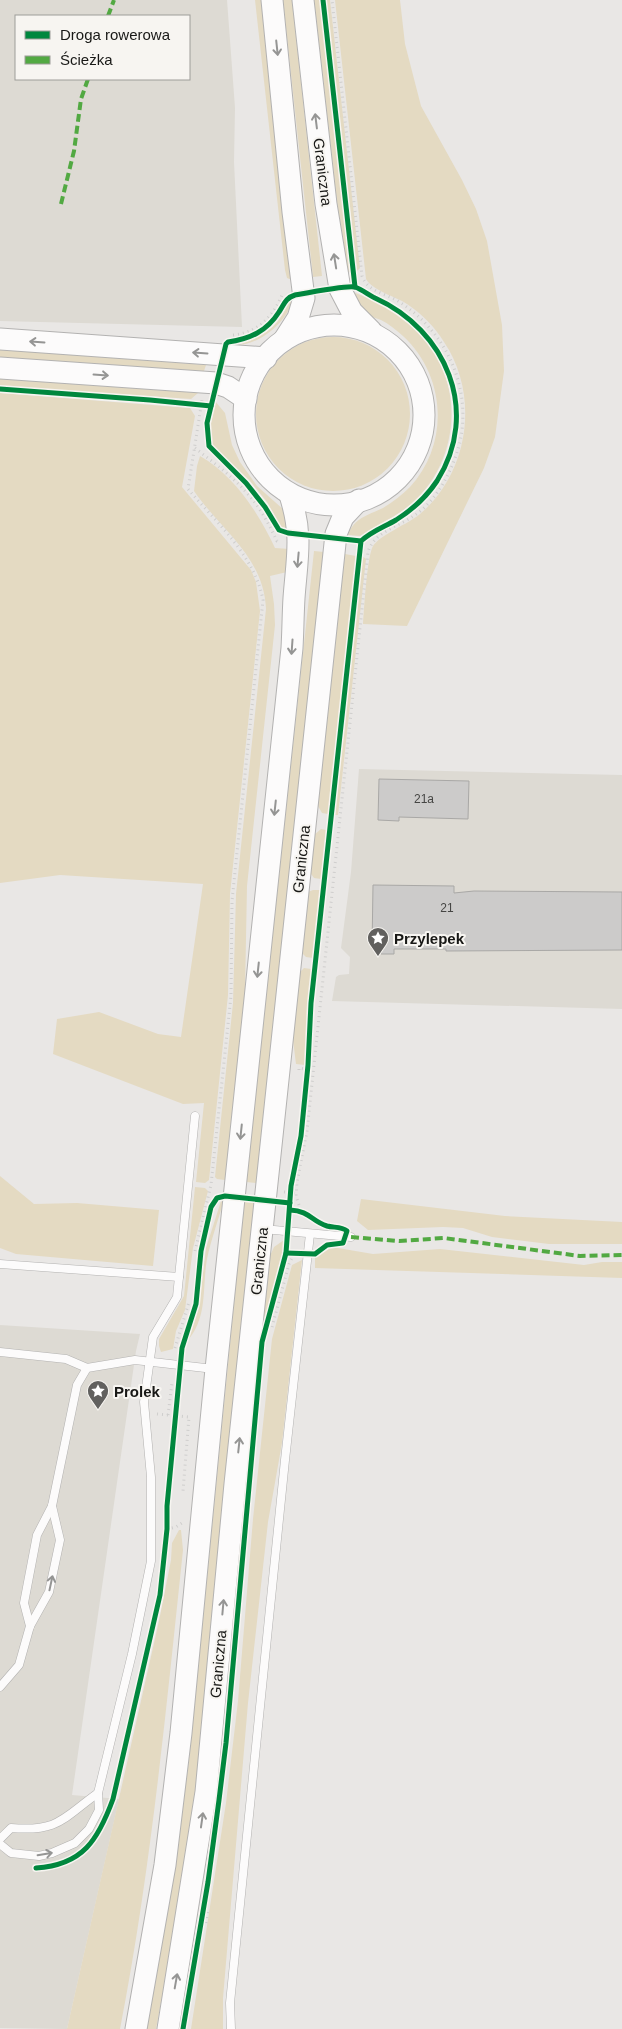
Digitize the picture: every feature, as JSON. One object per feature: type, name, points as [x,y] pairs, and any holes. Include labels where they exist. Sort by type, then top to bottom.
[{"type":"main road","points":[[272,0],[293,212],[295,290],[303,306],[284,340],[256,370],[250,382],[246,399],[245,427],[248,444],[266,475],[276,486],[290,496],[308,503],[325,505],[359,500],[378,492],[394,480],[408,463],[416,450],[422,432],[424,413],[421,390],[410,366],[396,348],[373,333],[345,325],[329,325],[307,329],[284,340]]},
{"type":"main road","name":"Graniczna","points":[[303,0],[326,204],[339,285],[343,298],[352,312],[373,333]]},
{"type":"main road","points":[[0,339],[224,346],[266,358]]},
{"type":"main road","points":[[0,368],[213,383],[228,387],[246,399]]},
{"type":"main road","name":"Graniczna","points":[[136,2029],[165,1865],[181,1733],[216,1369],[292,648],[292,538],[296,514],[290,496]]},
{"type":"main road","name":"Graniczna","points":[[168,2029],[206,1792],[235,1484],[335,539],[343,517],[359,500]]},
{"type":"lane","points":[[0,1844],[11,1853],[38,1856],[52,1853],[74,1843],[89,1829],[99,1810],[98,1793],[132,1654],[151,1561],[151,1477],[144,1402],[153,1337],[177,1297],[195,1116]]},
{"type":"lane","points":[[262,1229],[351,1237]]},
{"type":"lane","points":[[231,2029],[230,2002],[310,1234]]},
{"type":"lane","points":[[0,1264],[179,1278]]},
{"type":"lane","points":[[0,1352],[66,1360],[87,1368],[135,1360],[216,1369]]},
{"type":"lane","points":[[30,1626],[24,1603],[37,1535],[52,1506],[77,1384],[87,1368]]},
{"type":"lane","points":[[0,1687],[19,1665],[30,1626],[49,1592],[60,1540],[52,1506]]},
{"type":"lane","points":[[0,1839],[11,1828],[33,1830],[53,1826],[98,1793]]},
{"type":"path","points":[[300,1209],[296,1196],[297,1182],[306,1131],[368,552],[373,540],[420,512],[439,489],[456,455],[462,427],[463,411],[456,374],[442,343],[415,313],[398,301],[370,288],[360,276],[332,0]]},
{"type":"path","points":[[224,346],[228,342],[248,338],[269,326],[287,299],[295,295],[295,290]]},
{"type":"path","points":[[224,346],[264,323],[295,290]]},
{"type":"path","points":[[426,335],[441,356]]},
{"type":"path","points":[[448,372],[455,399]]},
{"type":"path","points":[[202,400],[188,489],[234,543],[253,569],[258,579],[263,600],[232,901],[231,996],[211,1185]]},
{"type":"path","points":[[195,447],[228,475],[261,510],[277,541],[292,538]]},
{"type":"path","points":[[242,478],[265,507],[279,530],[292,538]]},
{"type":"path","points":[[377,529],[403,515]]},
{"type":"path","points":[[335,539],[361,542],[361,553],[368,552]]},
{"type":"path","points":[[265,1200],[290,1203],[301,1136],[310,1032]]},
{"type":"path","points":[[201,1251],[211,1207],[217,1198],[234,1197]]},
{"type":"path","points":[[267,1324],[286,1253],[308,1255]]},
{"type":"path","points":[[181,1365],[185,1339]]},
{"type":"path","points":[[168,1415],[172,1383]]},
{"type":"path","points":[[175,1426],[177,1408]]},
{"type":"path","points":[[167,1522],[167,1529],[176,1527],[182,1522]]},
{"type":"path","points":[[200,1930],[205,1901]]},
{"type":"shaded area","points":[[0,0],[227,0],[235,108],[234,162],[242,327],[0,321]]},
{"type":"shaded area","points":[[255,0],[261,0],[292,280],[287,278],[285,270]]},
{"type":"shaded area","points":[[283,0],[292,0],[322,276],[313,277]]},
{"type":"shaded area","points":[[314,0],[320,0],[350,272],[345,272]]},
{"type":"shaded area","points":[[326,0],[330,0],[360,268],[357,271]]},
{"type":"shaded area","points":[[335,0],[400,0],[405,44],[421,106],[476,209],[487,241],[502,325],[504,371],[495,437],[484,468],[407,626],[363,624],[371,552],[377,542],[420,514],[437,497],[459,456],[464,432],[465,409],[462,385],[455,363],[437,331],[413,308],[374,287],[366,279]]},
{"type":"shaded area","points":[[353,292],[386,307],[415,328],[433,350],[445,376],[451,403],[450,430],[444,457],[431,481],[413,502],[360,536],[348,535],[358,521],[383,508],[410,487],[423,470],[432,450],[437,430],[438,410],[435,390],[428,370],[417,352],[392,327],[364,312]]},
{"type":"shaded area","points":[[293,299],[285,315],[272,330],[255,341],[237,345],[250,341],[268,331],[278,321]]},
{"type":"shaded area","points":[[333,337],[348,338],[362,343],[376,350],[387,360],[397,371],[404,385],[409,399],[409,429],[404,443],[397,457],[387,468],[376,478],[362,485],[348,490],[333,491],[318,490],[304,485],[290,478],[279,468],[269,457],[262,443],[257,429],[256,414],[257,399],[262,385],[269,371],[279,360],[290,350],[304,343],[318,338]]},
{"type":"shaded area","points":[[0,350],[206,365],[204,371],[0,357]]},
{"type":"shaded area","points":[[0,379],[198,393],[191,399],[0,386]]},
{"type":"shaded area","points":[[0,393],[190,408],[195,416],[182,487],[251,570],[256,582],[260,611],[230,894],[228,995],[209,1180],[205,1183],[196,1182],[204,1103],[183,1104],[53,1054],[57,1019],[99,1012],[158,1034],[181,1037],[203,884],[60,875],[0,883]]},
{"type":"shaded area","points":[[215,401],[225,413],[232,445],[240,462],[257,486],[284,510],[291,529],[281,527],[267,502],[250,481],[212,445],[210,429]]},
{"type":"shaded area","points":[[200,456],[224,474],[245,497],[275,548],[290,549],[287,572],[270,576],[275,625],[247,886],[245,991],[225,1180],[215,1177],[233,1003],[236,894],[266,609],[258,574],[249,559],[194,491]]},
{"type":"shaded area","points":[[314,551],[324,552],[256,1183],[246,1182]]},
{"type":"shaded area","points":[[345,554],[356,556],[328,814],[322,813],[318,806]]},
{"type":"shaded area","points":[[362,556],[366,559],[338,815],[335,815]]},
{"type":"shaded area","points":[[359,769],[622,775],[622,1009],[332,1001],[336,977],[349,974],[350,957],[341,948],[351,872]]},
{"type":"shaded area","points":[[321,829],[326,830],[321,879],[314,878],[311,874],[314,835]]},
{"type":"shaded area","points":[[320,890],[313,958],[306,957],[302,953],[308,892]]},
{"type":"shaded area","points":[[304,968],[311,969],[305,1065],[296,1064],[293,1040],[300,972]]},
{"type":"shaded area","points":[[0,1176],[34,1204],[77,1203],[159,1210],[153,1266],[16,1254],[0,1248]]},
{"type":"shaded area","points":[[195,1187],[205,1188],[208,1191],[193,1248],[185,1310],[176,1331],[173,1349],[161,1352],[159,1339],[184,1296]]},
{"type":"shaded area","points":[[361,1199],[505,1216],[622,1222],[622,1244],[549,1244],[492,1237],[463,1228],[368,1230],[357,1221]]},
{"type":"shaded area","points":[[221,1201],[223,1203],[207,1259],[199,1322],[188,1340],[199,1307],[206,1248]]},
{"type":"shaded area","points":[[244,1202],[254,1203],[195,1793],[177,1916],[156,2029],[147,2029],[165,1927],[189,1761]]},
{"type":"shaded area","points":[[284,1240],[282,1259],[261,1331],[270,1256],[274,1247]]},
{"type":"shaded area","points":[[332,1247],[373,1254],[440,1249],[584,1265],[602,1262],[622,1262],[622,1278],[315,1268],[315,1258]]},
{"type":"shaded area","points":[[302,1260],[282,1443],[268,1522],[248,1703],[223,1998],[223,2029],[191,2029],[226,1803],[238,1701],[253,1519],[272,1339],[292,1265]]},
{"type":"shaded area","points":[[0,1325],[140,1334],[72,1795],[119,1799],[67,2029],[0,2028]]},
{"type":"shaded area","points":[[179,1530],[181,1530],[183,1550],[157,1790],[141,1910],[120,2029],[67,2029],[159,1621],[171,1560],[172,1543]]},
{"type":"building","points":[[379,779],[469,781],[468,819],[399,817],[399,821],[378,820]]},
{"type":"building","points":[[373,885],[454,886],[454,893],[474,891],[622,892],[622,950],[446,951],[446,949],[394,949],[394,954],[381,954],[381,949],[372,949]]},
{"type":"marked path","points":[[108,15],[114,0]]},
{"type":"marked path","points":[[61,204],[74,151],[81,99],[88,80]]},
{"type":"marked path","points":[[351,1237],[399,1241],[444,1238],[580,1256],[622,1255]]},
{"type":"cycle path","points":[[323,0],[355,287]]},
{"type":"cycle path","points":[[183,2029],[208,1882],[226,1743],[262,1342],[286,1253],[291,1186],[301,1136],[308,1065],[311,1003],[361,541],[402,516],[429,492],[437,481],[450,454],[456,427],[455,401],[449,375],[437,352],[421,330],[400,312],[355,287],[336,288],[295,295],[287,300],[274,319],[263,329],[244,339],[226,344],[207,423],[209,446],[246,483],[265,507],[279,530],[288,533],[361,541]]},
{"type":"cycle path","points":[[0,389],[211,406]]},
{"type":"cycle path","points":[[36,1868],[66,1862],[86,1848],[101,1827],[113,1799],[160,1595],[182,1348],[196,1304],[201,1251],[211,1207],[217,1198],[225,1196],[290,1203]]},
{"type":"cycle path","points":[[286,1253],[315,1254],[327,1245],[343,1243],[347,1231],[317,1222],[302,1212],[290,1210]]},
{"type":"place","name":"Przylepek","points":[[378,957]]},
{"type":"place","name":"Prolek","points":[[98,1410]]}]
